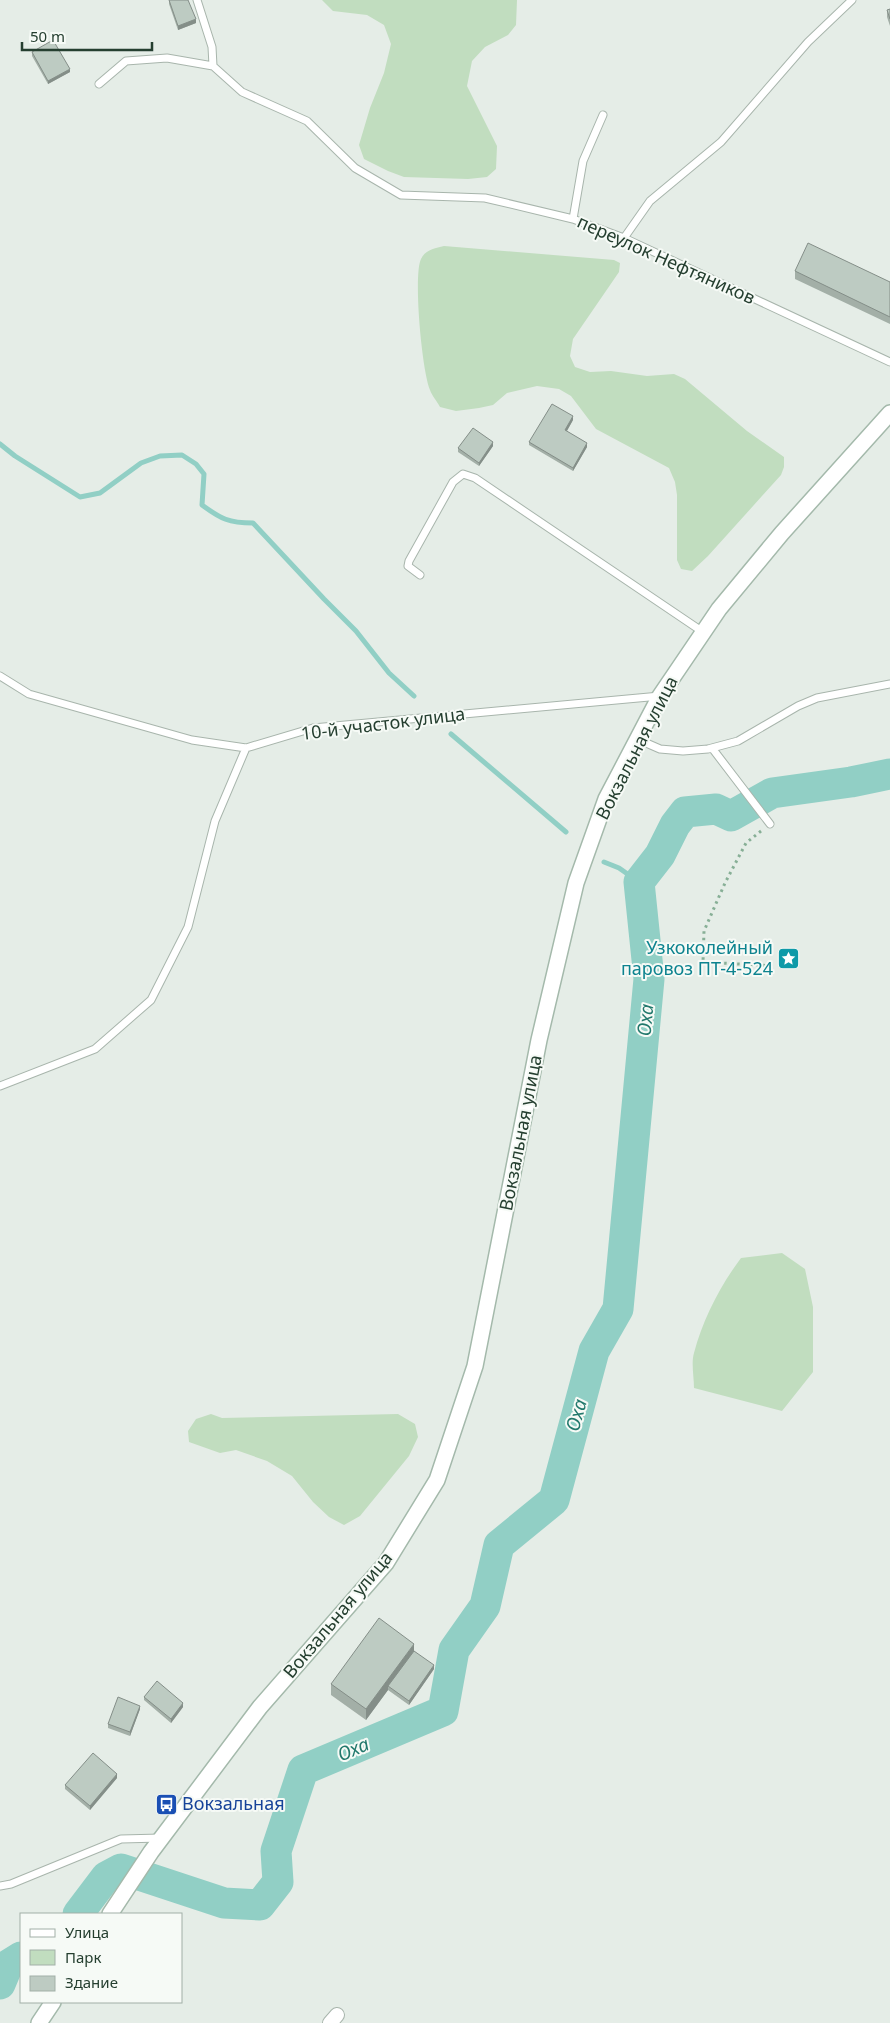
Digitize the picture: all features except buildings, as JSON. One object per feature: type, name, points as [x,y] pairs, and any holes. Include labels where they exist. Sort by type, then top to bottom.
[{"type":"street","name":"Вокзальная улица","points":[[111,1913],[161,1838],[260,1707],[386,1563],[437,1480],[474,1366],[539,1040],[576,884],[606,799],[660,696],[719,609],[782,533],[890,413]]},
{"type":"street","points":[[39,2023],[52,2003]]},
{"type":"lane","points":[[99,84],[126,61],[167,58],[213,66],[212,47],[197,0]]},
{"type":"lane","points":[[624,238],[650,201],[721,142],[808,42],[852,0]]},
{"type":"lane","name":"переулок Нефтяников","points":[[213,66],[242,92],[307,122],[355,168],[401,195],[485,198],[573,219],[624,238],[890,362]]},
{"type":"lane","points":[[573,219],[583,161],[603,115]]},
{"type":"lane","points":[[420,575],[408,566],[409,561],[453,482],[464,474],[475,478],[704,632]]},
{"type":"lane","name":"10-й участок улица","points":[[0,676],[29,694],[192,740],[246,748],[313,728],[660,696]]},
{"type":"lane","points":[[637,739],[660,749],[683,752],[712,748],[738,741],[798,706],[816,698],[890,684]]},
{"type":"lane","points":[[0,1086],[95,1049],[152,1000],[188,927],[215,821],[246,748]]},
{"type":"lane","points":[[712,748],[743,792],[770,824]]},
{"type":"lane","points":[[0,1886],[11,1884],[121,1839],[161,1838]]},
{"type":"path","points":[[770,824],[746,843],[724,883],[704,931],[703,962],[775,966]]},
{"type":"green space","points":[[322,0],[517,0],[516,25],[508,35],[485,47],[472,61],[467,86],[497,146],[496,169],[487,177],[468,179],[404,177],[364,159],[359,145],[370,108],[384,73],[391,44],[384,25],[367,15],[333,11]]},
{"type":"green space","points":[[444,246],[614,260],[620,263],[619,272],[573,339],[570,356],[575,367],[590,372],[611,371],[647,376],[674,374],[685,379],[747,431],[784,457],[784,467],[781,475],[708,556],[692,571],[681,569],[677,560],[677,495],[675,482],[669,468],[596,429],[571,396],[559,389],[537,386],[507,393],[493,405],[456,411],[440,407],[430,390],[424,364],[418,284],[421,259],[425,253]]},
{"type":"green space","points":[[782,1253],[805,1269],[813,1307],[813,1372],[782,1411],[694,1388],[693,1361],[698,1340],[713,1303],[733,1269],[741,1258]]},
{"type":"green space","points":[[211,1414],[222,1418],[398,1414],[415,1424],[418,1437],[409,1456],[360,1516],[344,1525],[329,1517],[313,1502],[292,1476],[267,1461],[236,1450],[220,1453],[189,1442],[188,1431],[196,1419]]},
{"type":"waterway","points":[[0,444],[15,456],[80,497],[100,493],[141,463],[160,456],[182,455],[196,464],[204,474],[202,505],[226,519],[253,523],[356,631],[389,673],[414,696]]},
{"type":"waterway","points":[[451,734],[566,832]]},
{"type":"waterway","name":"Оха","points":[[79,1913],[106,1877],[121,1869],[224,1903],[260,1905],[278,1882],[276,1851],[303,1770],[443,1711],[454,1650],[485,1606],[499,1545],[554,1500],[594,1351],[618,1309],[649,979],[639,882],[660,855],[675,825],[685,812],[716,809],[731,816],[772,793],[851,782],[890,774]]},
{"type":"waterway","points":[[604,862],[619,868],[639,882]]},
{"type":"waterway","name":"Оха","points":[[0,1984],[8,1965],[20,1958]]},
{"type":"place","name":"Узкоколейный паровоз ПТ-4-524","points":[[789,958]]},
{"type":"place","name":"Вокзальная","points":[[166,1804]]}]
